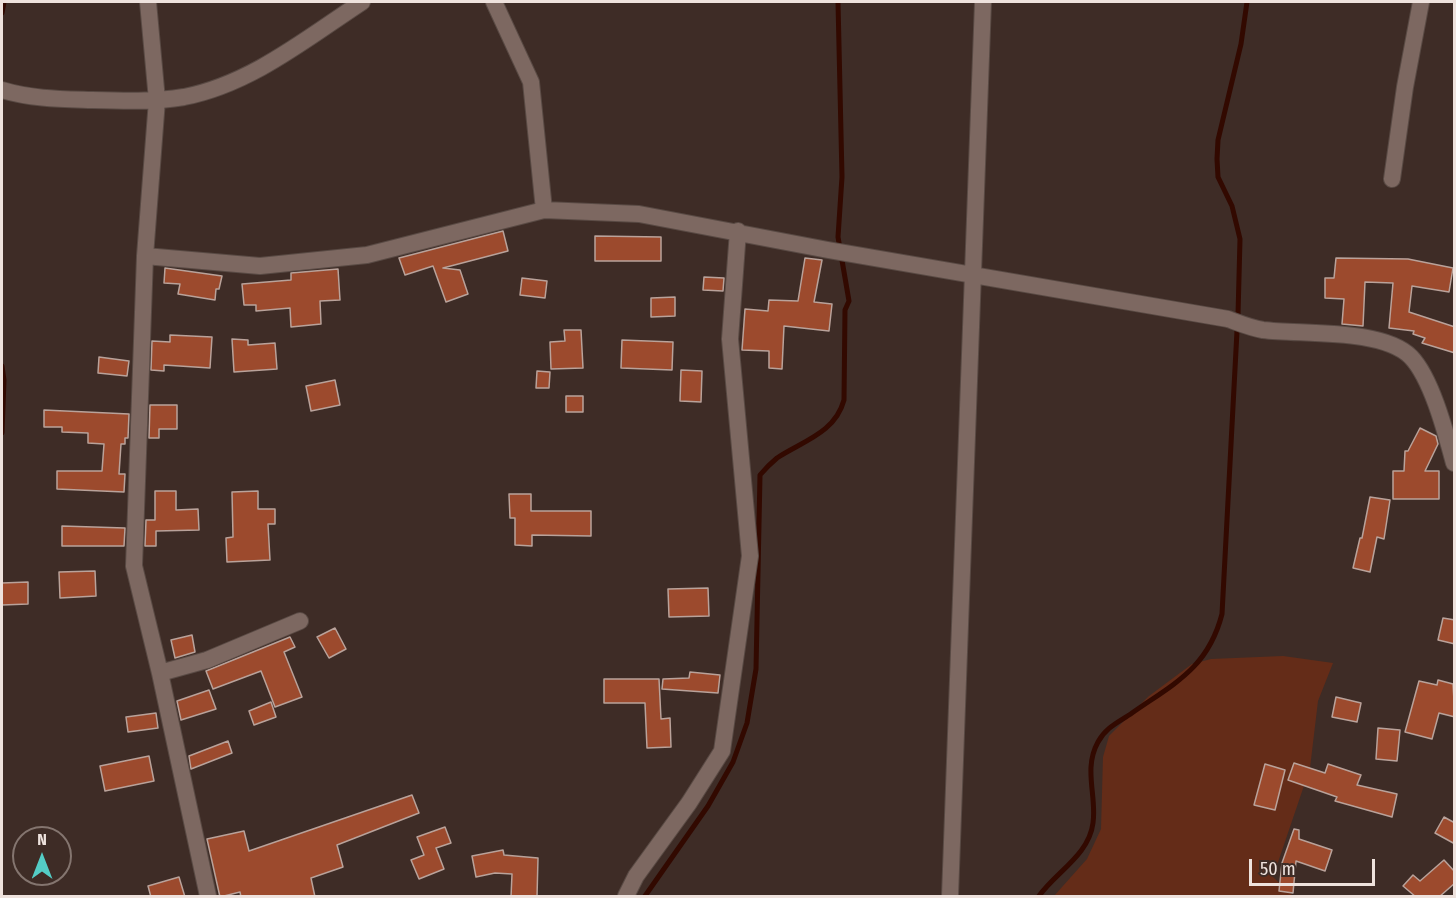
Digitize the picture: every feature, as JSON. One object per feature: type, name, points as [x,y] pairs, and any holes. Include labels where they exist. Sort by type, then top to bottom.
[{"type":"street","points":[[148,2],[157,100],[145,256],[134,566],[160,673],[208,897]]},
{"type":"street","points":[[2,90],[30,98],[157,100],[207,90],[247,74],[282,56],[362,2]]},
{"type":"street","points":[[494,2],[531,82],[544,210]]},
{"type":"street","points":[[950,897],[983,2]]},
{"type":"street","points":[[1392,179],[1421,2]]},
{"type":"street","points":[[145,256],[260,266],[367,255],[544,210],[639,214],[738,231],[828,250],[1228,319],[1262,330],[1337,333],[1383,342],[1410,357],[1430,390],[1455,464]]},
{"type":"street","points":[[626,897],[636,876],[689,803],[722,751],[750,556],[730,339],[738,231]]},
{"type":"street","points":[[160,673],[207,660],[300,621]]},
{"type":"shaded area","points":[[1283,656],[1333,663],[1318,701],[1310,768],[1273,877],[1293,896],[1054,896],[1087,859],[1101,829],[1103,757],[1109,736],[1149,696],[1192,664],[1211,659]]},
{"type":"building","points":[[503,231],[508,251],[443,268],[460,270],[468,294],[446,302],[433,266],[405,275],[399,258]]},
{"type":"building","points":[[595,236],[661,237],[661,261],[595,261]]},
{"type":"building","points":[[805,258],[822,260],[814,302],[832,304],[829,331],[784,326],[782,369],[769,368],[769,351],[742,350],[745,309],[768,311],[769,300],[798,301]]},
{"type":"building","points":[[1336,258],[1408,259],[1453,268],[1449,292],[1412,286],[1409,312],[1455,327],[1455,353],[1422,343],[1425,338],[1413,334],[1414,331],[1389,328],[1393,283],[1365,282],[1363,326],[1342,324],[1344,299],[1325,298],[1325,278],[1334,278]]},
{"type":"building","points":[[165,268],[222,276],[219,289],[216,289],[215,300],[178,294],[180,284],[164,283]]},
{"type":"building","points":[[338,269],[340,300],[320,301],[321,324],[291,327],[290,308],[256,311],[256,305],[244,305],[242,284],[291,280],[291,273]]},
{"type":"building","points":[[704,277],[724,278],[723,291],[703,290]]},
{"type":"building","points":[[522,278],[547,281],[545,298],[520,295]]},
{"type":"building","points":[[675,297],[675,316],[651,317],[651,298]]},
{"type":"building","points":[[564,330],[581,330],[583,368],[551,369],[550,342],[565,341]]},
{"type":"building","points":[[170,335],[212,337],[210,368],[164,365],[164,371],[151,370],[152,341],[170,342]]},
{"type":"building","points":[[232,339],[248,340],[248,345],[275,343],[277,369],[234,372]]},
{"type":"building","points":[[622,340],[673,342],[672,370],[621,368]]},
{"type":"building","points":[[99,357],[129,361],[127,376],[98,373]]},
{"type":"building","points":[[681,370],[702,371],[701,402],[680,401]]},
{"type":"building","points":[[537,371],[550,372],[549,388],[536,388]]},
{"type":"building","points":[[335,380],[340,405],[311,411],[306,386]]},
{"type":"building","points":[[566,396],[583,396],[583,412],[566,412]]},
{"type":"building","points":[[150,405],[177,405],[177,429],[159,429],[159,438],[149,438]]},
{"type":"building","points":[[44,410],[129,414],[128,438],[125,438],[125,444],[121,444],[119,474],[125,474],[124,492],[57,489],[57,471],[102,471],[104,444],[88,443],[88,433],[62,432],[62,427],[44,427]]},
{"type":"building","points":[[1420,428],[1436,436],[1438,444],[1425,471],[1439,471],[1439,499],[1393,499],[1393,471],[1404,471],[1405,451],[1408,451]]},
{"type":"building","points":[[155,491],[176,491],[176,510],[198,509],[199,530],[156,531],[156,546],[145,546],[146,520],[155,520]]},
{"type":"building","points":[[258,491],[258,509],[275,509],[275,524],[268,524],[270,560],[227,562],[226,538],[233,537],[232,492]]},
{"type":"building","points":[[509,494],[531,494],[531,511],[591,511],[591,536],[532,535],[532,546],[515,545],[515,518],[510,518]]},
{"type":"building","points":[[1370,497],[1390,500],[1384,539],[1377,537],[1370,572],[1353,568]]},
{"type":"building","points":[[62,526],[125,528],[124,546],[62,546]]},
{"type":"building","points":[[95,571],[96,596],[60,598],[59,572]]},
{"type":"building","points":[[28,582],[28,604],[2,605],[2,583]]},
{"type":"building","points":[[708,588],[709,616],[669,617],[668,589]]},
{"type":"building","points":[[1443,618],[1455,620],[1455,644],[1438,640]]},
{"type":"building","points":[[335,628],[346,649],[329,658],[317,637]]},
{"type":"building","points":[[192,635],[195,652],[175,658],[171,640]]},
{"type":"building","points":[[290,637],[295,647],[284,652],[302,697],[275,707],[261,671],[213,689],[206,671]]},
{"type":"building","points":[[690,672],[720,675],[718,693],[662,689],[663,679],[689,678]]},
{"type":"building","points":[[604,679],[659,679],[661,719],[670,718],[671,747],[647,748],[645,703],[604,703]]},
{"type":"building","points":[[1438,680],[1453,684],[1455,717],[1439,713],[1432,739],[1405,732],[1419,681],[1437,685]]},
{"type":"building","points":[[209,690],[216,709],[181,720],[177,701]]},
{"type":"building","points":[[1336,697],[1361,703],[1357,722],[1332,717]]},
{"type":"building","points":[[271,702],[276,717],[254,725],[249,711]]},
{"type":"building","points":[[156,713],[158,728],[128,732],[126,717]]},
{"type":"building","points":[[1378,728],[1400,730],[1397,761],[1376,759]]},
{"type":"building","points":[[228,741],[232,753],[191,769],[189,756]]},
{"type":"building","points":[[149,756],[154,781],[105,791],[100,766]]},
{"type":"building","points":[[1294,763],[1325,773],[1328,764],[1361,775],[1357,785],[1397,794],[1392,817],[1335,801],[1337,797],[1288,780]]},
{"type":"building","points":[[1265,764],[1285,770],[1275,810],[1254,805]]},
{"type":"building","points":[[412,795],[419,813],[337,845],[343,867],[311,878],[315,897],[241,897],[240,892],[220,897],[207,839],[244,831],[249,851]]},
{"type":"building","points":[[1444,817],[1455,823],[1455,844],[1435,833]]},
{"type":"building","points":[[445,827],[451,843],[436,848],[444,869],[419,879],[411,860],[424,855],[417,837]]},
{"type":"building","points":[[1294,829],[1299,830],[1299,839],[1332,850],[1325,871],[1296,861],[1293,893],[1279,891],[1282,863]]},
{"type":"building","points":[[503,850],[504,855],[538,858],[537,897],[511,897],[512,874],[495,873],[476,877],[472,856]]},
{"type":"building","points":[[1444,860],[1455,872],[1455,883],[1439,897],[1416,897],[1403,886],[1413,875],[1420,881]]},
{"type":"building","points":[[179,877],[185,897],[151,897],[148,886]]},
{"type":"waterway","points":[[2,13],[4,2]]},
{"type":"waterway","points":[[645,896],[708,806],[733,762],[747,723],[756,669],[760,475],[777,458],[826,428],[840,411],[844,400],[845,310],[849,301],[838,237],[842,177],[838,2]]},
{"type":"waterway","points":[[1238,315],[1240,239],[1232,206],[1218,177],[1217,159],[1218,140],[1241,44],[1247,2]]},
{"type":"waterway","points":[[1039,896],[1079,854],[1090,834],[1094,813],[1091,762],[1101,737],[1113,725],[1176,683],[1199,661],[1216,633],[1222,614],[1237,331]]},
{"type":"waterway","points":[[2,366],[4,380],[2,433]]}]
